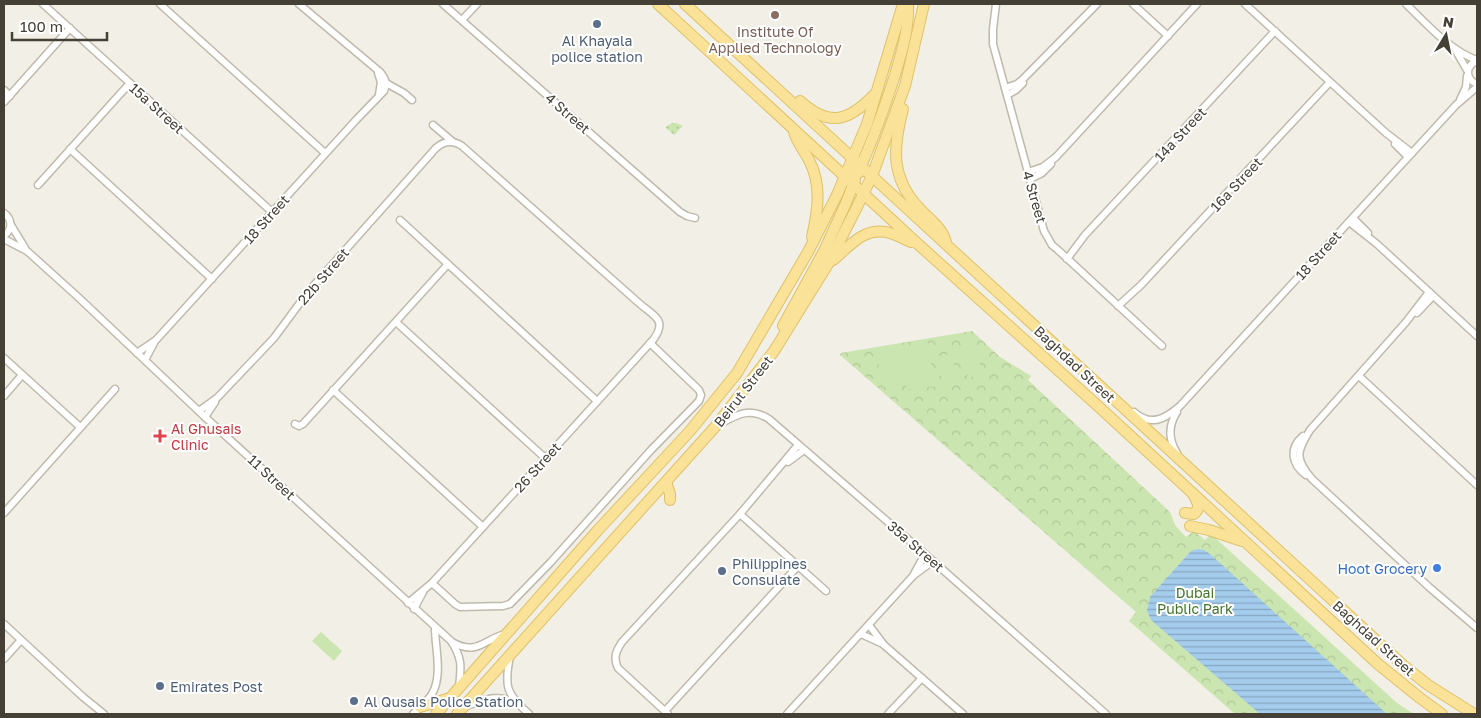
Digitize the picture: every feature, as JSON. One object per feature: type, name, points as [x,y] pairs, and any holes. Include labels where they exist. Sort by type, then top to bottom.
[{"type":"main road","name":"Baghdad Street","points":[[658,4],[1395,679],[1442,714]]},
{"type":"main road","name":"Baghdad Street","points":[[685,4],[1404,666],[1428,685],[1474,714]]},
{"type":"main road","name":"Beirut Street","points":[[436,714],[598,530],[690,431],[737,373],[808,252],[845,176],[878,92],[903,4]]},
{"type":"main road","points":[[863,193],[860,180],[862,166],[883,112],[906,40],[908,4]]},
{"type":"main road","name":"Beirut Street","points":[[461,711],[714,427],[774,351],[828,264],[872,176],[905,86],[924,4]]},
{"type":"main road","points":[[712,28],[740,48],[808,108],[819,114],[832,118],[846,116],[862,108],[878,92]]},
{"type":"main road","points":[[905,86],[905,104],[896,137],[898,170],[906,190],[919,208],[940,228],[946,246]]},
{"type":"main road","points":[[793,129],[799,145],[809,160],[818,187],[817,210],[808,252]]},
{"type":"main road","points":[[774,351],[783,326],[824,251],[854,184],[856,171],[853,158]]},
{"type":"main road","points":[[828,264],[855,240],[871,232],[891,233],[919,245]]},
{"type":"main road","points":[[666,482],[670,500]]},
{"type":"main road","points":[[1186,513],[1194,514],[1199,508],[1198,502],[1192,493]]},
{"type":"main road","points":[[1190,526],[1247,542]]},
{"type":"main road","points":[[416,711],[451,698]]},
{"type":"street","name":"15a Street","points":[[43,4],[272,212]]},
{"type":"street","points":[[160,4],[325,153]]},
{"type":"street","points":[[299,4],[383,75],[386,83],[412,100]]},
{"type":"street","name":"4 Street","points":[[443,4],[680,212],[695,218]]},
{"type":"street","points":[[462,20],[478,4]]},
{"type":"street","name":"4 Street","points":[[996,4],[993,44],[1044,231],[1052,244],[1065,257],[1162,346]]},
{"type":"street","points":[[1006,91],[1020,82],[1097,4]]},
{"type":"street","points":[[1133,4],[1168,36]]},
{"type":"street","points":[[1029,175],[1056,157],[1197,4]]},
{"type":"street","points":[[1245,4],[1410,155]]},
{"type":"street","points":[[1406,4],[1454,48],[1477,60]]},
{"type":"street","points":[[4,102],[70,28]]},
{"type":"street","name":"14a Street","points":[[1065,257],[1275,31]]},
{"type":"street","points":[[1454,48],[1471,81],[1477,86]]},
{"type":"street","points":[[1468,72],[1471,64],[1477,60]]},
{"type":"street","points":[[374,67],[381,82],[377,98]]},
{"type":"street","name":"18 Street","points":[[1456,105],[1466,87],[1468,72]]},
{"type":"street","points":[[38,185],[130,82]]},
{"type":"street","name":"16a Street","points":[[1120,308],[1330,82]]},
{"type":"street","name":"18 Street","points":[[137,353],[156,340],[325,153],[384,91],[386,83]]},
{"type":"street","name":"18 Street","points":[[1093,381],[1106,387],[1136,414],[1146,419],[1157,420],[1167,417],[1180,406],[1456,105],[1477,86]]},
{"type":"street","points":[[4,90],[10,96]]},
{"type":"street","points":[[433,125],[453,142],[458,143],[468,151]]},
{"type":"street","name":"22b Street","points":[[205,417],[217,398],[274,338],[308,292],[436,148],[443,143],[453,142]]},
{"type":"street","name":"22b Street","points":[[430,156],[449,145],[458,146],[468,151]]},
{"type":"street","points":[[70,149],[212,279]]},
{"type":"street","name":"26 Street","points":[[408,603],[432,583],[650,343],[660,325],[659,319],[656,316],[468,151]]},
{"type":"street","name":"11 Street","points":[[4,213],[8,216],[11,225],[27,251]]},
{"type":"street","points":[[400,220],[597,401]]},
{"type":"street","points":[[1351,220],[1477,336]]},
{"type":"street","points":[[4,237],[11,225]]},
{"type":"street","name":"11 Street","points":[[4,237],[27,251],[78,297],[205,417],[451,641],[464,647],[477,647],[506,634]]},
{"type":"street","points":[[295,424],[301,425],[448,264]]},
{"type":"street","points":[[1431,294],[1310,430],[1296,442],[1293,456],[1295,465],[1299,470],[1312,479],[1429,587],[1477,628]]},
{"type":"street","points":[[396,322],[545,458]]},
{"type":"street","name":"18 Street","points":[[145,360],[156,340]]},
{"type":"street","points":[[432,583],[460,608],[503,606],[510,604],[550,563],[701,395],[650,343]]},
{"type":"street","points":[[4,358],[80,427]]},
{"type":"street","points":[[4,396],[22,375]]},
{"type":"street","points":[[1359,376],[1477,485]]},
{"type":"street","points":[[4,513],[115,388]]},
{"type":"street","points":[[333,390],[483,527]]},
{"type":"street","name":"22b Street","points":[[199,410],[217,398]]},
{"type":"street","name":"18 Street","points":[[1180,406],[1172,420],[1170,434],[1174,449],[1186,466]]},
{"type":"street","name":"35a Street","points":[[714,427],[738,414],[751,412],[769,419],[1106,714]]},
{"type":"street","points":[[798,566],[666,713],[622,674],[616,664],[615,654],[622,642],[781,467],[801,448]]},
{"type":"street","points":[[740,514],[826,591]]},
{"type":"street","points":[[913,576],[925,554]]},
{"type":"street","points":[[787,714],[913,576],[933,561]]},
{"type":"street","name":"26 Street","points":[[414,608],[424,591]]},
{"type":"street","points":[[4,624],[104,714]]},
{"type":"street","points":[[869,625],[884,645],[963,714]]},
{"type":"street","points":[[416,711],[431,695],[437,679],[435,628]]},
{"type":"street","points":[[861,634],[884,645]]},
{"type":"street","points":[[4,659],[21,640]]},
{"type":"street","name":"11 Street","points":[[451,641],[458,652],[461,664],[458,690]]},
{"type":"street","points":[[510,655],[507,673],[508,685],[515,702]]},
{"type":"street","points":[[888,714],[922,678]]},
{"type":"street","points":[[461,711],[483,700],[496,697],[515,702],[529,714]]},
{"type":"green space","points":[[672,123],[683,126],[674,135],[665,127]]},
{"type":"green space","name":"Dubai Public Park","points":[[972,331],[1000,357],[1031,376],[1028,380],[1170,512],[1175,525],[1186,537],[1194,531],[1205,540],[1211,534],[1397,703],[1414,714],[1235,714],[1129,621],[1136,612],[840,355],[841,353]]},
{"type":"green space","points":[[928,343],[935,386],[907,390],[906,383],[883,387],[876,351]]},
{"type":"green space","points":[[977,344],[982,375],[968,378],[962,346]]},
{"type":"green space","points":[[952,354],[956,379],[942,381],[938,356]]},
{"type":"green space","points":[[321,632],[342,651],[334,661],[312,641]]},
{"type":"water","points":[[1198,549],[1210,554],[1387,714],[1260,714],[1151,620],[1147,611],[1150,597],[1191,551]]},
{"type":"place","name":"Institute Of Applied Technology","points":[[775,15]]},
{"type":"place","name":"Al Khayala police station","points":[[597,24]]},
{"type":"place","name":"Al Ghusais Clinic","points":[[160,436]]},
{"type":"place","name":"Hoot Grocery","points":[[1437,568]]},
{"type":"place","name":"Philippines Consulate","points":[[722,571]]},
{"type":"place","name":"Emirates Post","points":[[160,686]]},
{"type":"place","name":"Al Qusais Police Station","points":[[354,701]]}]
